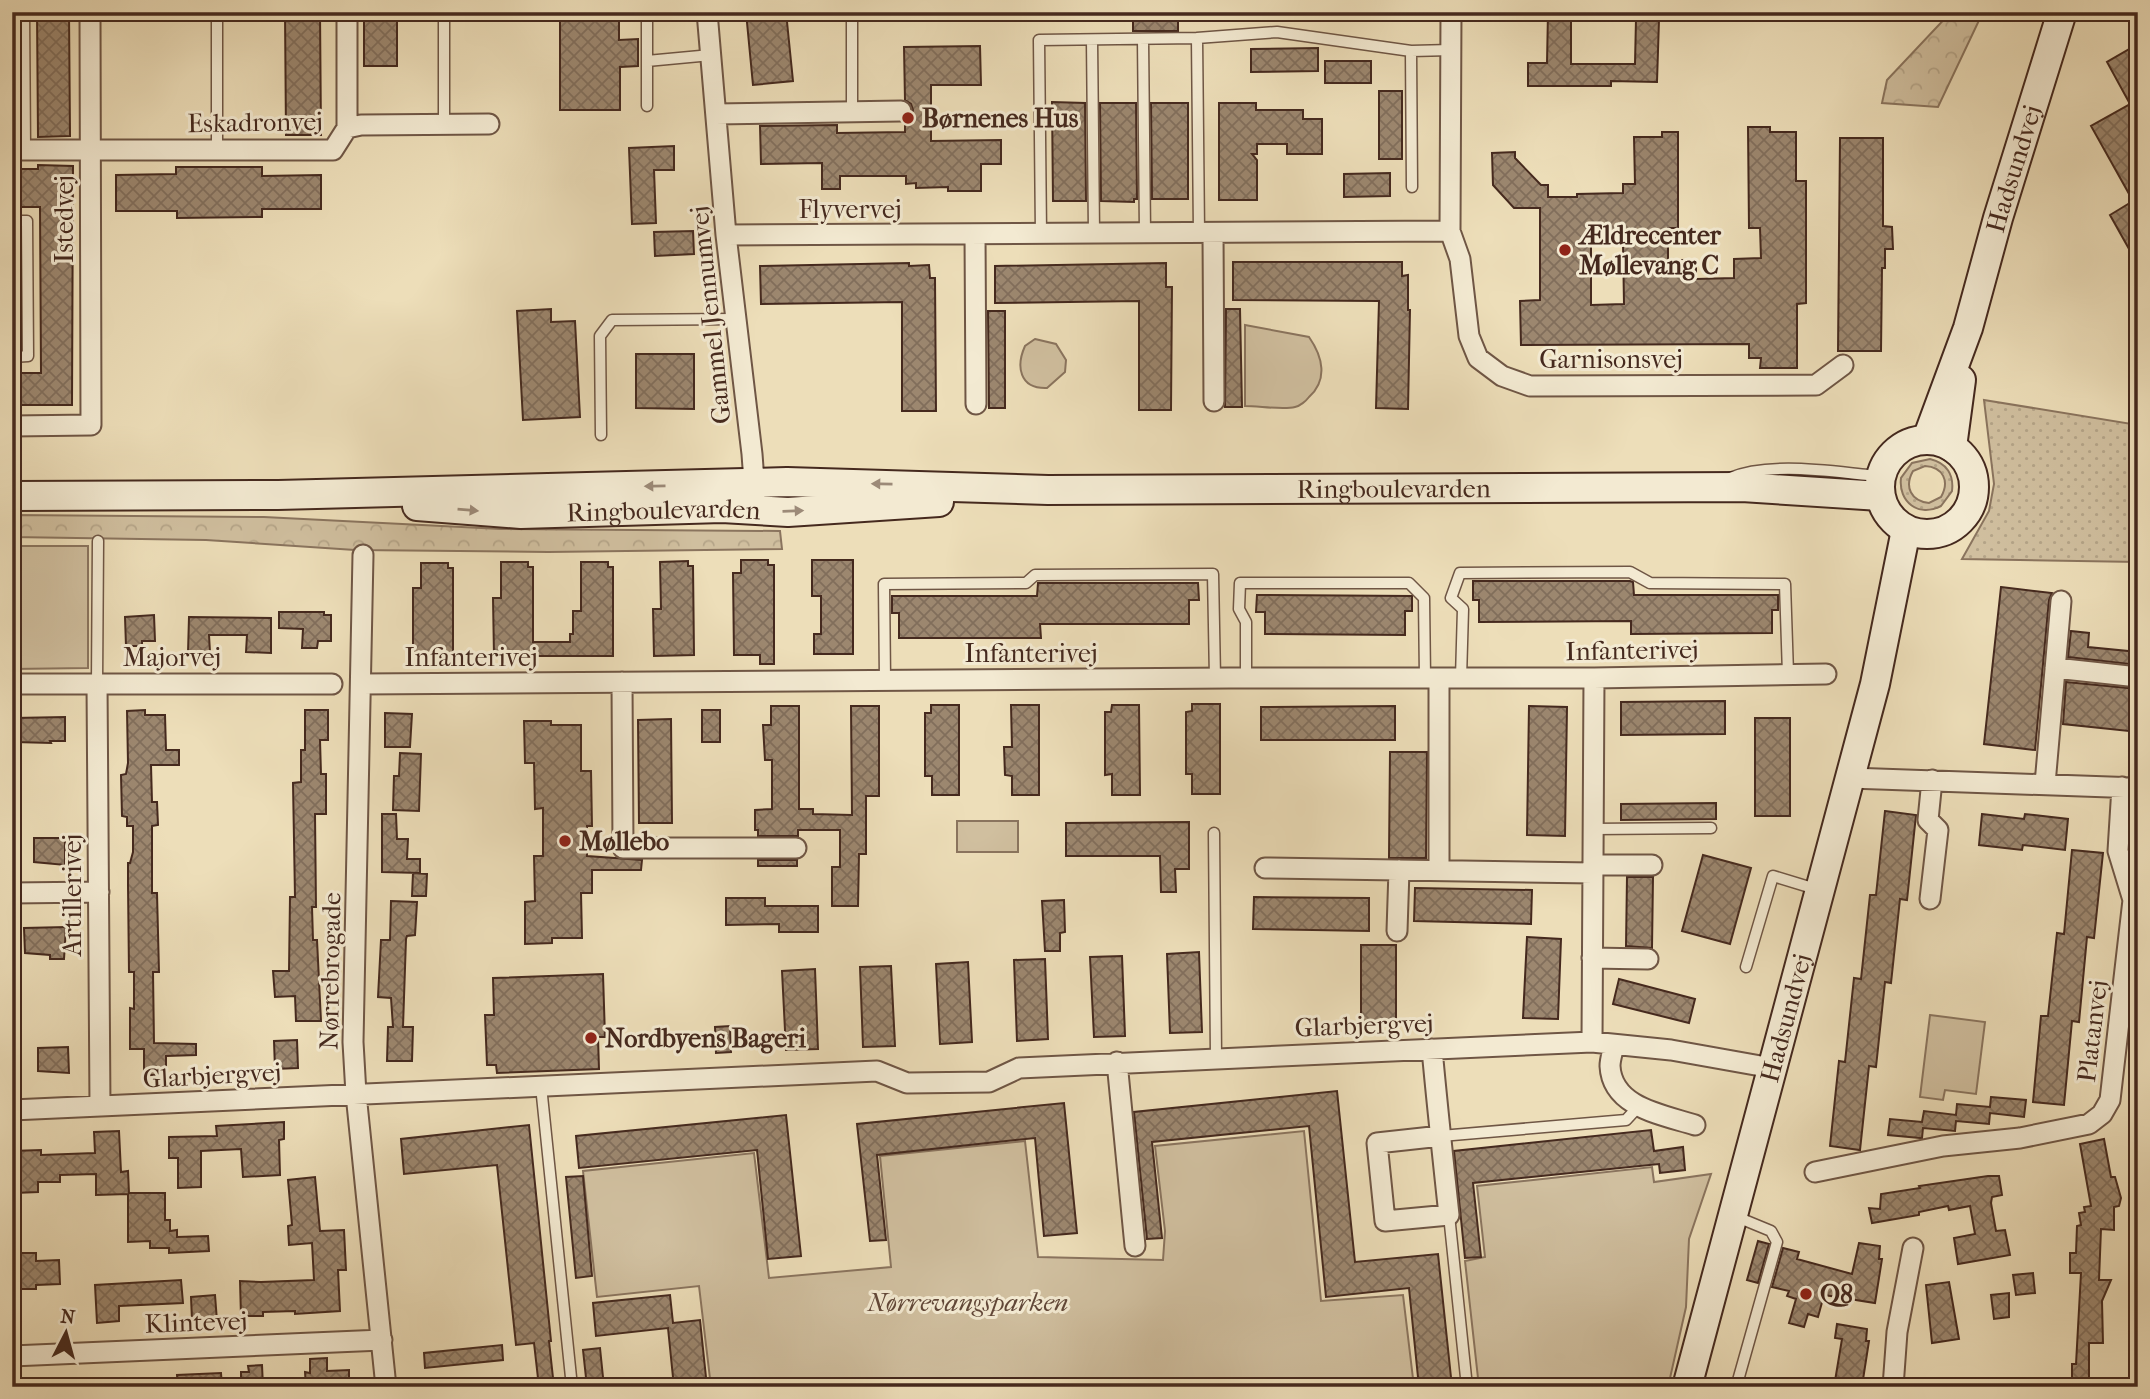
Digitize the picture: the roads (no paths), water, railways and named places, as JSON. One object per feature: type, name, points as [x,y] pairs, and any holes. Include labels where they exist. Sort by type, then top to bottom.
[{"type":"main road","name":"Hadsundvej","points":[[1939,443],[1998,218],[2062,12]]},
{"type":"main road","points":[[1939,443],[1968,464],[1973,475],[1974,488],[1971,503],[1964,517],[1952,527],[1938,533],[1914,532],[1886,512],[1876,481],[1894,452],[1904,445],[1939,443]]},
{"type":"main road","name":"Ringboulevarden","points":[[12,496],[278,495],[520,514],[722,508],[755,497],[788,512],[992,498],[1048,490],[1742,487],[1876,481]]},
{"type":"main road","name":"Hadsundvej","points":[[1687,1387],[1914,532]]},
{"type":"street","name":"Istedvej","points":[[12,426],[91,425],[90,12]]},
{"type":"street","points":[[346,12],[347,128]]},
{"type":"street","name":"Gammel Jennumvej","points":[[707,12],[726,236],[755,497]]},
{"type":"street","name":"Garnisonsvej","points":[[1451,12],[1450,231],[1460,259],[1469,336],[1478,358],[1502,376],[1530,386],[1816,385],[1843,365]]},
{"type":"street","points":[[716,114],[901,111]]},
{"type":"street","name":"Eskadronvej","points":[[18,150],[333,150],[347,128],[361,125],[489,124]]},
{"type":"street","name":"Flyvervej","points":[[726,236],[1450,231]]},
{"type":"street","points":[[1206,233],[1214,401]]},
{"type":"street","points":[[975,234],[976,404]]},
{"type":"street","name":"Nørrebrogade","points":[[363,555],[353,1042],[386,1387]]},
{"type":"street","points":[[2045,784],[2061,601]]},
{"type":"street","points":[[2055,668],[2138,677]]},
{"type":"street","name":"Infanterivej","points":[[361,684],[1594,678],[1826,674]]},
{"type":"street","points":[[1432,678],[1439,870]]},
{"type":"street","points":[[1592,1042],[1594,678]]},
{"type":"street","points":[[622,682],[623,848],[796,848]]},
{"type":"street","name":"Artillerivej","points":[[97,683],[100,1106]]},
{"type":"street","name":"Majorvej","points":[[12,684],[332,684]]},
{"type":"street","name":"Platanvej","points":[[1815,1172],[1943,1146],[2020,1138],[2089,1124],[2102,1114],[2110,1100],[2133,900],[2118,851],[2130,788],[1850,778]]},
{"type":"street","points":[[1930,899],[1938,830],[1928,820],[1932,780]]},
{"type":"street","points":[[1265,868],[1593,869],[1652,865]]},
{"type":"street","points":[[1397,931],[1399,870]]},
{"type":"street","points":[[12,893],[99,892]]},
{"type":"street","points":[[1592,958],[1648,959]]},
{"type":"street","name":"Glarbjergvej","points":[[12,1110],[877,1071],[907,1083],[989,1082],[1019,1068],[1592,1042],[1671,1050],[1772,1068]]},
{"type":"street","points":[[1614,1045],[1610,1065],[1613,1081],[1624,1096],[1638,1107],[1695,1125]]},
{"type":"street","points":[[1432,1049],[1441,1136],[1449,1215],[1385,1221],[1377,1143],[1441,1136]]},
{"type":"street","points":[[1117,1062],[1135,1246]]},
{"type":"street","points":[[1893,1387],[1897,1332],[1913,1248]]},
{"type":"street","name":"Klintevej","points":[[12,1356],[382,1340]]},
{"type":"lane","points":[[18,150],[24,111],[24,12]]},
{"type":"lane","points":[[216,12],[218,150]]},
{"type":"lane","points":[[444,12],[444,124]]},
{"type":"lane","points":[[647,12],[647,106]]},
{"type":"lane","points":[[852,12],[852,112]]},
{"type":"lane","points":[[1041,234],[1039,40],[1197,38],[1277,32],[1411,51],[1451,50]]},
{"type":"lane","points":[[1197,38],[1206,233]]},
{"type":"lane","points":[[1143,39],[1145,233]]},
{"type":"lane","points":[[1093,40],[1094,233]]},
{"type":"lane","points":[[1411,51],[1412,187]]},
{"type":"lane","points":[[647,61],[711,55]]},
{"type":"lane","points":[[12,111],[24,111]]},
{"type":"lane","points":[[12,221],[27,222],[28,356],[12,357]]},
{"type":"lane","points":[[601,435],[600,336],[612,320],[736,319]]},
{"type":"lane","points":[[1705,487],[1744,472],[1818,470],[1876,481]]},
{"type":"lane","points":[[97,683],[98,541]]},
{"type":"lane","points":[[1461,678],[1463,609],[1451,598],[1460,573],[1630,572],[1650,583],[1785,584],[1788,674]]},
{"type":"lane","points":[[885,680],[884,584],[1026,583],[1035,575],[1158,574],[1213,574],[1215,678]]},
{"type":"lane","points":[[1246,678],[1246,622],[1239,609],[1240,583],[1409,583],[1424,598],[1432,678]]},
{"type":"lane","points":[[1593,830],[1711,828]]},
{"type":"lane","points":[[1214,833],[1216,1057]]},
{"type":"lane","points":[[1746,967],[1773,876],[1820,890]]},
{"type":"lane","points":[[541,1086],[572,1387]]},
{"type":"lane","points":[[1441,1136],[1626,1120],[1638,1107]]},
{"type":"lane","points":[[1449,1215],[1467,1387]]},
{"type":"lane","points":[[1732,1216],[1771,1231],[1777,1242],[1737,1384],[1732,1387]]},
{"type":"place","name":"Børnenes Hus","points":[[908,118]]},
{"type":"place","name":"Ældrecenter Møllevang C","points":[[1565,250]]},
{"type":"place","name":"Møllebo","points":[[565,841]]},
{"type":"place","name":"Nordbyens Bageri","points":[[591,1038]]},
{"type":"place","name":"Q8","points":[[1806,1294]]},
{"type":"park label","name":"Nørrevangsparken","points":[[968,1302]]}]
